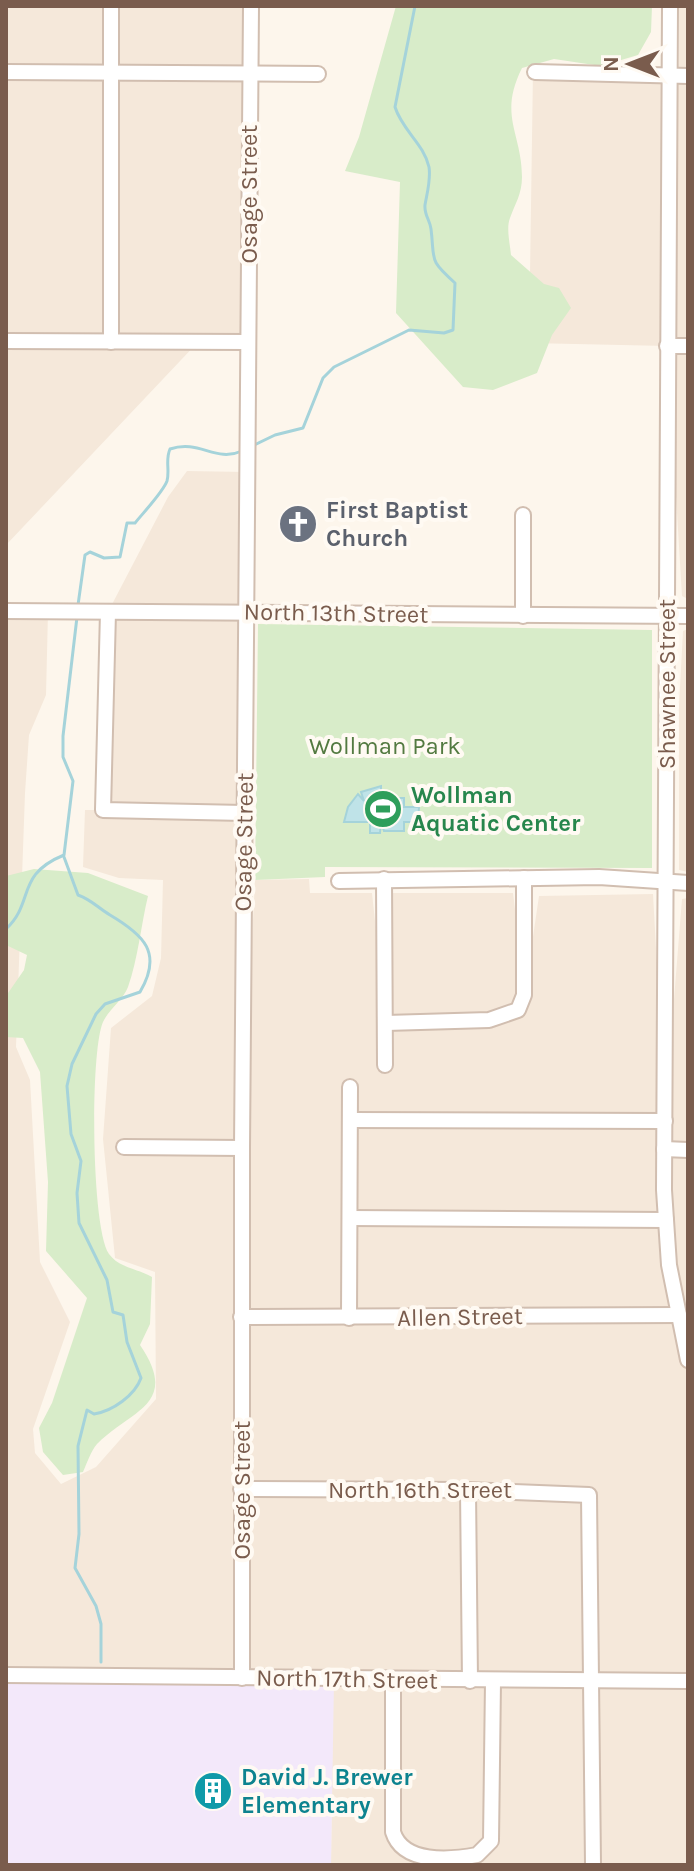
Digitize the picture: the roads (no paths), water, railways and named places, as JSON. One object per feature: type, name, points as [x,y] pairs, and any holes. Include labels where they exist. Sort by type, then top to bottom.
[{"type":"street","points":[[111,6],[111,342]]},
{"type":"street","name":"Osage Street","points":[[242,1678],[241,1317],[251,6]]},
{"type":"street","name":"Shawnee Street","points":[[670,6],[664,1149],[666,1220],[688,1360]]},
{"type":"street","points":[[6,72],[318,74]]},
{"type":"street","points":[[535,72],[688,76]]},
{"type":"street","points":[[6,341],[248,342]]},
{"type":"street","points":[[667,346],[688,346]]},
{"type":"street","points":[[523,515],[523,616]]},
{"type":"street","name":"North 13th Street","points":[[6,611],[688,616]]},
{"type":"street","points":[[100,612],[103,810],[244,813]]},
{"type":"street","points":[[339,881],[599,877],[688,883]]},
{"type":"street","points":[[386,1023],[489,1020],[518,1010],[524,995],[524,878]]},
{"type":"street","points":[[384,879],[385,1065]]},
{"type":"street","points":[[349,1318],[350,1087]]},
{"type":"street","points":[[351,1120],[665,1121]]},
{"type":"street","points":[[124,1147],[242,1148]]},
{"type":"street","points":[[664,1149],[688,1150]]},
{"type":"street","points":[[350,1218],[666,1220]]},
{"type":"street","name":"Allen Street","points":[[241,1317],[679,1315]]},
{"type":"street","name":"North 16th Street","points":[[241,1489],[468,1490],[581,1492],[589,1495],[594,1681]]},
{"type":"street","points":[[468,1490],[470,1681]]},
{"type":"street","name":"North 17th Street","points":[[6,1675],[688,1681]]},
{"type":"street","points":[[393,1680],[393,1832],[396,1841],[409,1853],[429,1856],[477,1855],[491,1841],[493,1681]]},
{"type":"street","points":[[593,1865],[594,1681]]},
{"type":"water","name":"Wollman Aquatic Center","points":[[381,786],[381,806],[384,798],[404,798],[404,807],[419,807],[418,822],[404,822],[404,831],[384,831],[381,822],[380,833],[370,833],[370,822],[344,822],[348,807],[358,794],[364,801],[361,792]]},
{"type":"waterway","points":[[252,446],[275,435],[303,428],[323,378],[334,367],[409,330],[444,333],[453,330],[455,283],[434,259],[425,212],[429,167],[423,151],[395,107],[415,6]]},
{"type":"waterway","points":[[78,605],[85,555],[90,552],[104,558],[120,557],[127,523],[135,523],[167,481],[170,449],[190,447],[224,454],[242,451]]},
{"type":"waterway","points":[[6,929],[15,919],[38,871],[64,855],[73,781],[63,757],[63,736],[77,617]]},
{"type":"waterway","points":[[64,857],[78,895],[132,930],[146,946],[150,956],[147,978],[140,992],[105,1004],[96,1014],[72,1064],[67,1086],[71,1134],[81,1161],[77,1193],[79,1223],[107,1280],[113,1312],[123,1315],[127,1342],[141,1378],[129,1396],[116,1406],[94,1414],[87,1410],[78,1446],[79,1534],[75,1568],[96,1606],[101,1624],[101,1662]]},
{"type":"place","name":"First Baptist Church","points":[[298,524]]},
{"type":"place","name":"Wollman Aquatic Center","points":[[383,809]]},
{"type":"place","name":"David J. Brewer Elementary","points":[[213,1791]]},
{"type":"park label","name":"Wollman Park","points":[[385,746]]}]
